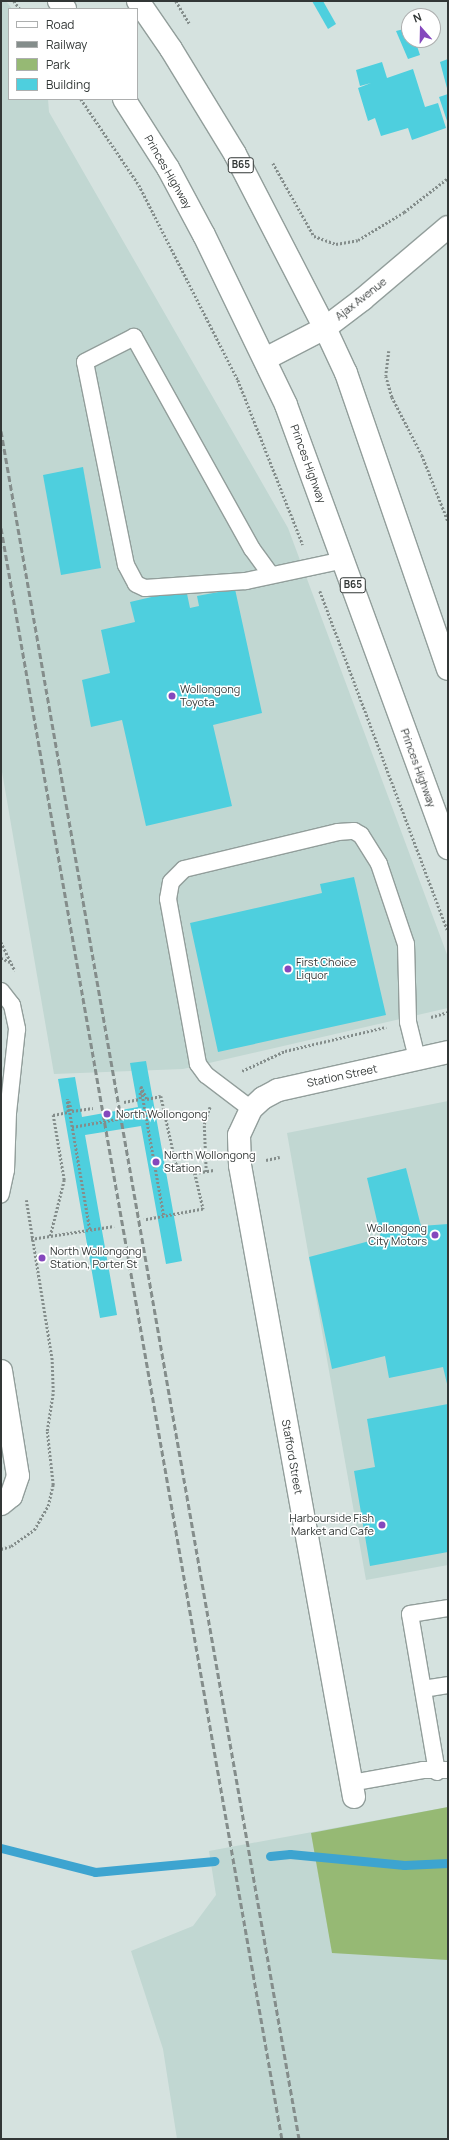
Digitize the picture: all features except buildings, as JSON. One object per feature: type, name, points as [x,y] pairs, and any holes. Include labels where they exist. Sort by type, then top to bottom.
[{"type":"main road","name":"B65","points":[[141,6],[235,154],[325,328],[346,373],[448,668]]},
{"type":"main road","name":"Princes Highway","points":[[125,100],[171,174],[265,359],[286,405],[344,560],[448,848]]},
{"type":"main road","name":"Ajax Avenue","points":[[265,359],[325,328],[363,299],[448,227]]},
{"type":"main road","name":"Station Street","points":[[249,1113],[263,1098],[278,1090],[448,1052]]},
{"type":"main road","name":"Stafford Street","points":[[249,1113],[239,1135],[240,1165],[352,1790]]},
{"type":"main road","points":[[1,1371],[18,1476],[11,1496],[1,1504]]},
{"type":"lane","points":[[271,576],[252,548],[134,337],[85,362],[126,565],[131,580],[145,588],[246,581],[271,576],[344,560]]},
{"type":"lane","points":[[249,1113],[206,1075],[198,1064],[168,898],[171,882],[184,869],[338,832],[354,830],[361,835],[379,864],[406,944],[408,1022],[417,1059]]},
{"type":"lane","points":[[1,991],[12,1005],[17,1030],[8,1113],[6,1170],[1,1194]]},
{"type":"lane","points":[[352,1790],[423,1770],[442,1771],[423,1689],[410,1614],[448,1608]]},
{"type":"lane","points":[[423,1689],[448,1685]]},
{"type":"path","points":[[81,100],[138,185],[238,380],[299,535]]},
{"type":"path","points":[[336,244],[358,240],[404,212],[448,178]]},
{"type":"path","points":[[389,351],[386,376],[392,397],[422,455],[448,521]]},
{"type":"path","points":[[319,590],[448,932]]},
{"type":"path","points":[[1,942],[16,974]]},
{"type":"path","points":[[1,958],[10,962]]},
{"type":"path","points":[[124,1102],[140,1099],[141,1086]]},
{"type":"path","points":[[141,1086],[164,1216]]},
{"type":"path","points":[[141,1086],[147,1099],[161,1096],[176,1164],[195,1173],[203,1209],[144,1220]]},
{"type":"path","points":[[67,1099],[72,1111],[93,1108]]},
{"type":"path","points":[[67,1099],[90,1230]]},
{"type":"path","points":[[50,1236],[64,1180],[53,1115],[68,1112],[67,1099]]},
{"type":"path","points":[[72,1127],[145,1114]]},
{"type":"path","points":[[1,1549],[11,1546],[34,1530],[48,1506],[52,1485],[47,1431],[53,1392],[52,1360],[31,1238],[26,1193]]},
{"type":"path","points":[[31,1238],[114,1226]]},
{"type":"shaded area","points":[[1,1],[6,1],[11,8],[8,8],[8,100],[48,100],[49,112],[288,528],[448,957],[448,1008],[183,1069],[54,1074],[1,766]]},
{"type":"shaded area","points":[[448,1101],[448,1565],[366,1580],[287,1133]]},
{"type":"shaded area","points":[[448,1807],[448,2139],[177,2139],[163,2049],[131,1951],[193,1926],[216,1895],[209,1851]]},
{"type":"green space","points":[[448,1807],[448,1960],[332,1953],[311,1833]]},
{"type":"waterway","points":[[1,1848],[95,1872],[214,1861]]},
{"type":"waterway","points":[[270,1856],[290,1854],[404,1865],[448,1863]]},
{"type":"railway","points":[[1,431],[299,2139]]},
{"type":"railway","points":[[1,528],[282,2139]]},
{"type":"place","name":"Wollongong Toyota","points":[[172,696]]},
{"type":"place","name":"First Choice Liquor","points":[[288,969]]},
{"type":"place","name":"North Wollongong","points":[[107,1114]]},
{"type":"place","name":"North Wollongong Station","points":[[156,1162]]},
{"type":"place","name":"Wollongong City Motors","points":[[435,1235]]},
{"type":"place","name":"North Wollongong Station, Porter St","points":[[42,1258]]},
{"type":"place","name":"Harbourside Fish Market and Cafe","points":[[382,1525]]}]
